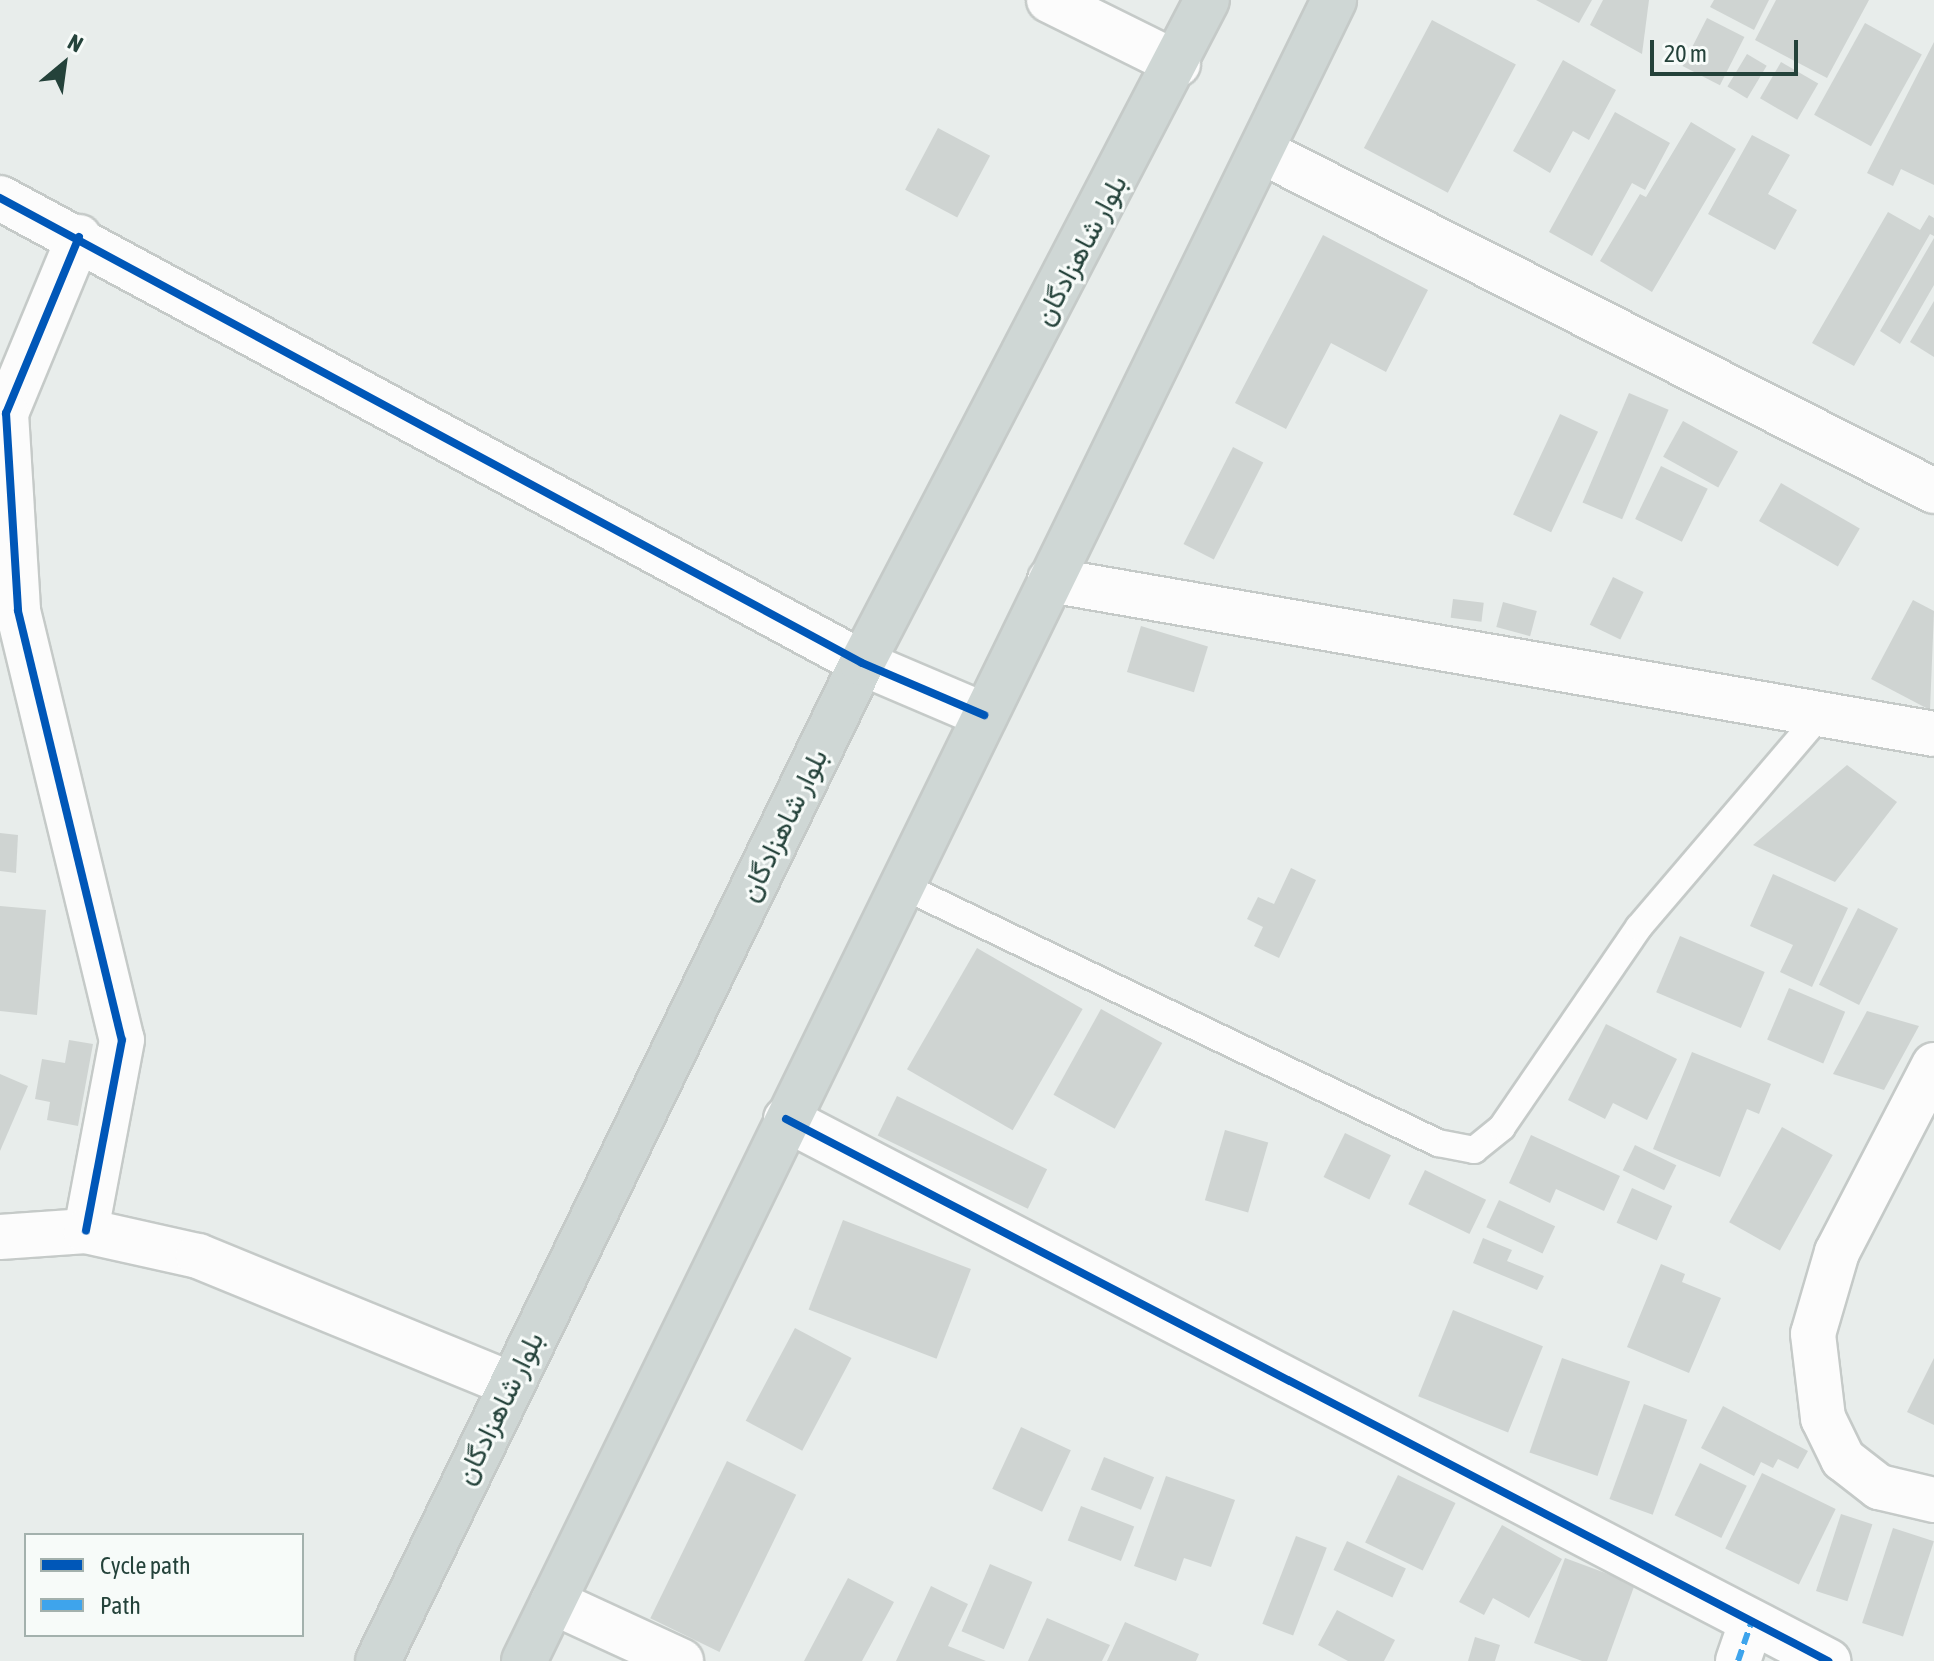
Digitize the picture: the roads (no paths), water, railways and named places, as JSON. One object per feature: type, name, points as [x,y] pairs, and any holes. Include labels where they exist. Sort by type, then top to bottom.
[{"type":"main road","name":"بلوار شاهزادگان","points":[[378,1661],[862,663],[1178,64],[1207,0]]},
{"type":"main road","points":[[524,1661],[1334,0]]},
{"type":"street","points":[[1049,0],[1178,64]]},
{"type":"street","points":[[1261,151],[1934,491]]},
{"type":"street","points":[[0,198],[79,237],[862,663],[984,715]]},
{"type":"street","points":[[79,237],[6,413],[9,607],[122,1040],[86,1231]]},
{"type":"street","points":[[1050,580],[1934,734]]},
{"type":"street","points":[[1934,1065],[1837,1252],[1813,1334],[1823,1418],[1843,1459],[1879,1487],[1934,1500]]},
{"type":"street","points":[[786,1119],[1744,1642],[1828,1661]]},
{"type":"street","points":[[0,1237],[86,1231],[198,1256],[510,1384]]},
{"type":"street","points":[[553,1602],[681,1661]]},
{"type":"lane","points":[[901,885],[1438,1143],[1474,1150],[1502,1127],[1639,927],[1822,713]]}]
